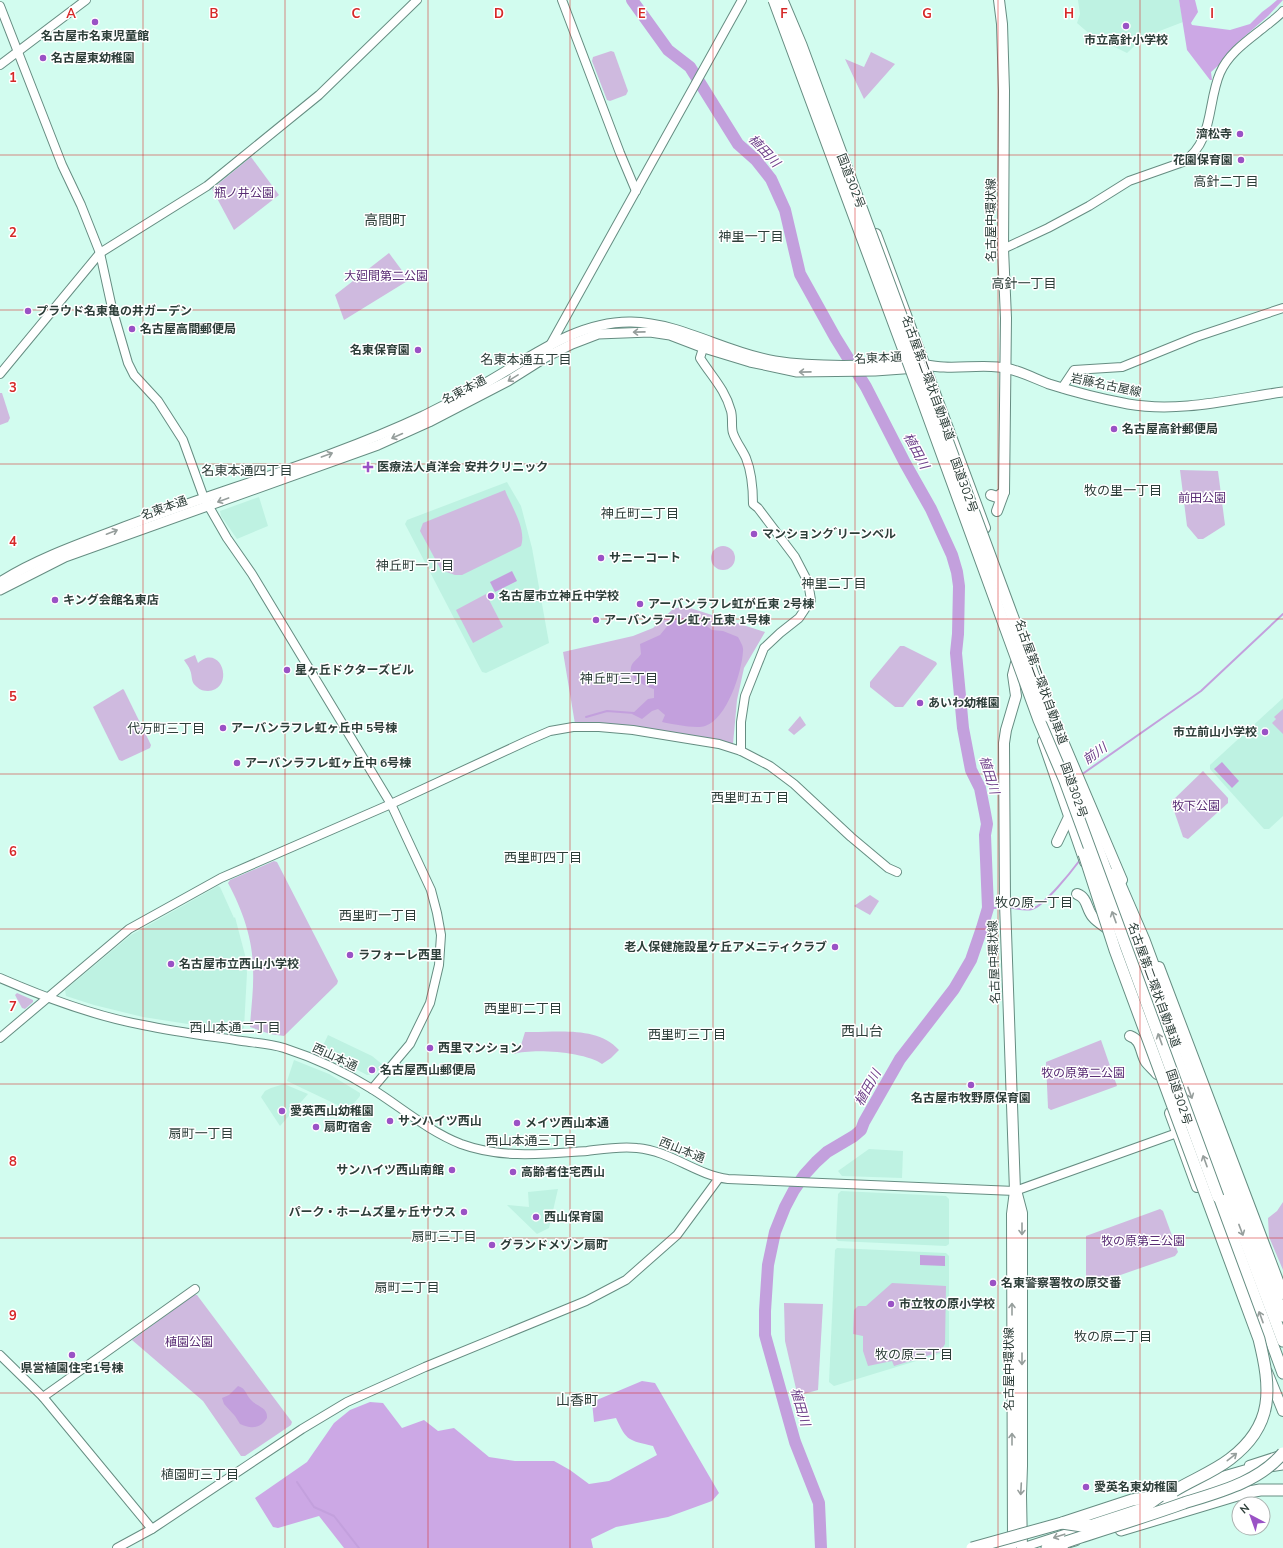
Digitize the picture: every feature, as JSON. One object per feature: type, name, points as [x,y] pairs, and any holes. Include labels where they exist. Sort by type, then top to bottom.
[{"type":"highway","name":"名古屋第二環状自動車道","points":[[774,0],[1223,1196],[1283,1373]]},
{"type":"highway","name":"名古屋第二環状自動車道","points":[[782,0],[804,53],[932,396],[1044,718]]},
{"type":"highway","points":[[1044,718],[1144,940],[1283,1316]]},
{"type":"highway","points":[[1044,718],[1115,950],[1259,1339],[1267,1370],[1268,1397],[1264,1414],[1256,1431],[1244,1446],[1230,1459],[1174,1491]]},
{"type":"highway","name":"名古屋第二環状自動車道","points":[[1223,1196],[1283,1341]]},
{"type":"highway","points":[[1047,1548],[1227,1489],[1271,1466],[1283,1453]]},
{"type":"highway","points":[[972,1548],[1062,1523],[1090,1520],[1174,1491],[1255,1468],[1283,1464]]},
{"type":"highway","points":[[1066,1542],[1098,1537],[1244,1493],[1260,1490],[1283,1490]]},
{"type":"highway","points":[[995,1548],[1019,1546]]},
{"type":"main road","name":"国道302号","points":[[768,0],[866,256],[1016,663],[1092,881],[1177,1133],[1283,1411]]},
{"type":"main road","name":"国道302号","points":[[787,0],[926,366],[1060,736],[1167,986],[1283,1294]]},
{"type":"main road","name":"名古屋中環状線","points":[[998,511],[1004,492],[1004,367],[1006,318],[1003,249],[1004,91],[1002,24],[999,0]]},
{"type":"main road","name":"名東本通","points":[[0,590],[65,557],[288,469],[375,437],[416,419],[476,389],[549,346],[577,333],[608,324],[632,322],[657,325],[691,334],[705,344]]},
{"type":"main road","name":"名東本通","points":[[0,582],[61,551],[386,441],[429,422],[495,388],[546,357],[572,344],[598,334],[650,332],[670,335],[763,359],[798,364],[841,368],[873,368],[905,365],[926,366]]},
{"type":"main road","name":"岩藤名古屋線","points":[[926,366],[945,368],[988,366],[1004,367],[1062,388],[1128,404],[1165,407],[1193,406],[1283,392]]},
{"type":"main road","points":[[991,495],[997,497],[1004,492]]},
{"type":"main road","name":"名古屋中環状線","points":[[1016,663],[1013,675],[1016,696],[1006,730],[1004,743],[1005,908],[1016,1191],[1012,1221],[1019,1546]]},
{"type":"main road","points":[[1057,842],[1069,817]]},
{"type":"main road","points":[[1077,894],[1084,898],[1093,918],[1108,929]]},
{"type":"main road","points":[[1130,1036],[1138,1041],[1146,1062],[1157,1074]]},
{"type":"street","points":[[0,64],[86,0]]},
{"type":"street","points":[[0,374],[100,253],[207,186],[319,95],[417,0]]},
{"type":"street","points":[[562,0],[636,191]]},
{"type":"street","points":[[546,357],[549,346],[742,0]]},
{"type":"street","points":[[0,6],[62,164],[81,205],[100,253],[114,316],[128,363],[134,375],[158,402],[183,440],[206,502],[227,538],[252,574],[391,804],[431,890],[441,935],[439,965],[430,1003],[410,1044],[372,1089]]},
{"type":"street","points":[[1003,249],[1090,206],[1128,181],[1183,162],[1195,153],[1204,135],[1220,74],[1225,64],[1239,49],[1283,11]]},
{"type":"street","points":[[1062,388],[1074,370],[1122,367],[1196,337],[1283,308]]},
{"type":"street","points":[[705,344],[700,358],[726,397],[733,420],[733,432],[746,457],[751,473],[753,504],[758,508],[795,557],[808,582],[811,600],[799,618],[764,648],[745,696],[741,722],[741,751]]},
{"type":"street","points":[[0,1038],[135,925],[221,878],[391,804],[550,731],[599,727],[633,730],[719,744],[741,751],[770,766],[794,784],[851,837],[888,868],[897,872]]},
{"type":"street","name":"西山本通","points":[[0,978],[91,1012],[142,1025],[283,1048],[331,1066],[372,1089],[422,1124],[461,1144],[490,1152],[516,1155],[614,1148],[639,1148],[667,1155],[719,1178]]},
{"type":"street","points":[[117,1548],[152,1529],[347,1402],[425,1367],[586,1301],[626,1280],[677,1235],[719,1178],[1016,1191],[1177,1133]]},
{"type":"street","points":[[43,1397],[196,1289]]},
{"type":"street","points":[[0,1355],[43,1397],[152,1529]]},
{"type":"street","points":[[1019,1546],[1283,1453]]},
{"type":"street","points":[[1019,1546],[1283,1464]]},
{"type":"shaded area","name":"市立高針小学校","points":[[1078,0],[1179,0],[1183,22],[1144,37],[1127,53],[1092,36],[1077,23],[1080,14]]},
{"type":"shaded area","points":[[1179,0],[1195,0],[1198,12],[1191,23],[1192,25],[1230,30],[1250,24],[1277,0],[1283,0],[1224,57],[1221,63],[1211,72],[1212,80],[1210,80],[1187,50]]},
{"type":"shaded area","name":"名古屋市立神丘中学校","points":[[507,482],[521,506],[532,548],[549,643],[486,673],[482,672],[405,524],[407,520]]},
{"type":"shaded area","points":[[259,497],[268,526],[237,539],[221,516],[220,511]]},
{"type":"shaded area","points":[[512,571],[517,581],[495,592],[490,582]]},
{"type":"shaded area","points":[[680,613],[686,620],[699,620],[712,630],[723,631],[738,637],[743,648],[740,671],[732,694],[720,714],[713,722],[701,727],[690,727],[662,722],[665,715],[658,709],[652,711],[642,719],[632,714],[648,699],[654,698],[654,689],[638,681],[632,675],[631,667],[641,654],[640,644],[660,635]]},
{"type":"shaded area","name":"市立前山小学校","points":[[1283,698],[1283,816],[1269,829],[1264,829],[1210,769],[1210,765]]},
{"type":"shaded area","points":[[1222,762],[1239,781],[1232,788],[1214,769]]},
{"type":"shaded area","name":"名古屋市立西山小学校","points":[[218,886],[220,887],[234,918],[235,917],[245,955],[247,973],[244,1028],[239,1032],[143,1017],[94,1005],[66,996],[65,990],[131,935]]},
{"type":"shaded area","points":[[328,1035],[372,1056],[383,1065],[375,1074],[367,1075],[348,1065],[321,1050]]},
{"type":"shaded area","points":[[294,1060],[329,1074],[360,1093],[360,1096],[348,1110],[287,1081]]},
{"type":"shaded area","name":"愛英西山幼稚園","points":[[284,1084],[308,1094],[280,1126],[261,1097],[265,1091]]},
{"type":"shaded area","points":[[869,1149],[903,1151],[902,1178],[842,1176],[838,1171]]},
{"type":"shaded area","name":"西山保育園","points":[[558,1189],[549,1228],[537,1234],[507,1205],[529,1207],[528,1192]]},
{"type":"shaded area","points":[[841,1191],[946,1196],[949,1199],[949,1244],[946,1246],[838,1241],[836,1239],[838,1194]]},
{"type":"shaded area","name":"市立牧の原小学校","points":[[837,1248],[946,1253],[949,1256],[949,1351],[834,1386],[829,1382],[835,1250]]},
{"type":"shaded area","points":[[920,1255],[945,1256],[945,1266],[920,1265]]},
{"type":"shaded area","points":[[642,1381],[655,1383],[719,1493],[712,1501],[668,1517],[616,1527],[591,1539],[593,1548],[344,1548],[319,1516],[278,1528],[273,1527],[255,1498],[307,1462],[334,1423],[350,1410],[370,1402],[383,1403],[402,1428],[424,1420],[438,1431],[454,1428],[489,1457],[515,1461],[554,1461],[570,1470],[589,1484],[609,1481],[657,1455],[653,1446],[634,1441],[626,1436],[616,1418],[594,1422],[592,1402]]},
{"type":"shaded area","points":[[238,1386],[244,1390],[253,1402],[264,1409],[267,1414],[265,1422],[255,1427],[248,1427],[240,1424],[224,1404],[222,1398],[229,1395]]},
{"type":"green space","points":[[611,51],[614,52],[628,91],[626,95],[610,101],[607,100],[592,61],[593,57]]},
{"type":"green space","points":[[871,52],[895,64],[864,99],[845,59],[864,67]]},
{"type":"green space","name":"瓶ノ井公園","points":[[251,157],[279,195],[234,230],[212,189]]},
{"type":"green space","name":"大廻間第二公園","points":[[389,253],[409,280],[344,320],[335,295]]},
{"type":"green space","points":[[0,393],[2,393],[10,418],[8,422],[0,425]]},
{"type":"green space","name":"前田公園","points":[[1180,470],[1218,471],[1225,525],[1203,539],[1198,539],[1187,526]]},
{"type":"green space","points":[[505,490],[518,518],[522,532],[521,546],[462,575],[455,575],[441,570],[420,531],[423,523]]},
{"type":"green space","points":[[723,546],[728,547],[734,553],[734,563],[728,569],[723,570],[718,569],[712,563],[711,558],[712,553],[718,547]]},
{"type":"green space","points":[[486,594],[503,627],[473,643],[456,610]]},
{"type":"green space","points":[[684,606],[765,632],[744,668],[737,700],[733,744],[575,724],[563,652],[633,636],[653,628],[673,609]]},
{"type":"green space","points":[[900,646],[904,646],[936,662],[937,664],[903,707],[895,707],[870,687],[870,682]]},
{"type":"green space","points":[[195,655],[198,663],[206,658],[213,658],[218,661],[223,672],[223,679],[216,689],[204,691],[193,683],[190,669],[184,660]]},
{"type":"green space","points":[[123,689],[151,745],[150,748],[122,761],[119,760],[93,707]]},
{"type":"green space","points":[[1283,709],[1283,734],[1272,723],[1276,719],[1274,717]]},
{"type":"green space","points":[[800,716],[806,725],[794,735],[788,730]]},
{"type":"green space","name":"牧下公園","points":[[1203,771],[1228,798],[1228,803],[1188,839],[1183,837],[1171,802]]},
{"type":"green space","points":[[274,861],[277,862],[338,981],[337,984],[284,1036],[270,1034],[250,1027],[253,991],[251,947],[246,924],[228,883],[230,880]]},
{"type":"green space","points":[[870,895],[879,901],[870,915],[854,906]]},
{"type":"green space","points":[[17,993],[33,1000],[33,1002],[25,1009],[22,1008],[15,995]]},
{"type":"green space","points":[[525,1032],[575,1032],[587,1034],[610,1042],[619,1050],[602,1064],[584,1057],[559,1052],[534,1051],[514,1054],[517,1045],[521,1045]]},
{"type":"green space","name":"牧の原第二公園","points":[[1101,1040],[1117,1086],[1051,1110],[1048,1108],[1046,1062]]},
{"type":"green space","points":[[1283,1202],[1283,1270],[1269,1237],[1268,1218],[1277,1211]]},
{"type":"green space","name":"牧の原第三公園","points":[[1160,1209],[1163,1211],[1178,1252],[1175,1256],[1086,1287],[1086,1236]]},
{"type":"green space","points":[[892,1283],[946,1286],[945,1344],[940,1352],[894,1366],[892,1361],[868,1366],[863,1351],[863,1336],[853,1334],[854,1310],[858,1306],[866,1306]]},
{"type":"green space","name":"植園公園","points":[[194,1295],[197,1295],[292,1422],[291,1425],[245,1456],[241,1456],[203,1401],[132,1340]]},
{"type":"green space","points":[[784,1303],[823,1304],[818,1390],[800,1395],[797,1393],[785,1341]]},
{"type":"waterway","name":"植田川","points":[[632,0],[668,50],[690,67],[738,144],[756,160],[771,179],[785,210],[800,274],[835,337],[866,387],[905,463],[931,509],[952,555],[959,586],[956,653],[963,728],[971,770],[980,788],[987,824],[985,835],[988,908],[971,960],[954,989],[900,1059],[864,1122],[861,1130],[854,1136],[827,1152],[805,1174],[794,1190],[775,1232],[768,1265],[765,1335],[795,1442],[819,1503],[821,1548]]},
{"type":"waterway","name":"前川","points":[[1081,775],[1201,691],[1283,614]]},
{"type":"waterway","points":[[586,717],[607,711],[634,713]]},
{"type":"waterway","name":"前川","points":[[1008,907],[1026,910],[1037,906],[1058,888],[1080,860]]},
{"type":"waterway","name":"前川","points":[[988,908],[1001,908]]},
{"type":"waterway","points":[[297,1482],[314,1507],[334,1516],[359,1548]]},
{"type":"place","name":"名古屋市名東児童館","points":[[95,22]]},
{"type":"place","name":"市立高針小学校","points":[[1126,26]]},
{"type":"place","name":"名古屋東幼稚園","points":[[43,58]]},
{"type":"place","name":"濟松寺","points":[[1240,134]]},
{"type":"place","name":"花園保育園","points":[[1241,160]]},
{"type":"place","name":"プラウド名東亀の井ガーデン","points":[[28,311]]},
{"type":"place","name":"名古屋高間郵便局","points":[[132,329]]},
{"type":"place","name":"名東保育園","points":[[418,350]]},
{"type":"place","name":"名古屋高針郵便局","points":[[1114,429]]},
{"type":"place","name":"医療法人貞洋会 安井クリニック","points":[[368,467]]},
{"type":"place","name":"マンションク ゙リーンベル","points":[[754,534]]},
{"type":"place","name":"サニーコート","points":[[601,558]]},
{"type":"place","name":"名古屋市立神丘中学校","points":[[491,596]]},
{"type":"place","name":"キング会館名東店","points":[[55,600]]},
{"type":"place","name":"アーバンラフレ虹が丘東 2号棟","points":[[640,604]]},
{"type":"place","name":"アーバンラフレ虹ヶ丘東 1号棟","points":[[596,620]]},
{"type":"place","name":"星ヶ丘ドクターズビル","points":[[287,670]]},
{"type":"place","name":"あいわ幼稚園","points":[[920,703]]},
{"type":"place","name":"アーバンラフレ虹ヶ丘中 5号棟","points":[[223,728]]},
{"type":"place","name":"市立前山小学校","points":[[1265,732]]},
{"type":"place","name":"アーバンラフレ虹ヶ丘中 6号棟","points":[[237,763]]},
{"type":"place","name":"老人保健施設星ケ丘アメニティクラブ","points":[[835,947]]},
{"type":"place","name":"ラフォーレ西里","points":[[350,955]]},
{"type":"place","name":"名古屋市立西山小学校","points":[[171,964]]},
{"type":"place","name":"西里マンション","points":[[430,1048]]},
{"type":"place","name":"名古屋西山郵便局","points":[[372,1070]]},
{"type":"place","name":"名古屋市牧野原保育園","points":[[971,1085]]},
{"type":"place","name":"愛英西山幼稚園","points":[[282,1111]]},
{"type":"place","name":"サンハイツ西山","points":[[390,1121]]},
{"type":"place","name":"メイツ西山本通","points":[[517,1123]]},
{"type":"place","name":"扇町宿舎","points":[[316,1127]]},
{"type":"place","name":"サンハイツ西山南館","points":[[452,1170]]},
{"type":"place","name":"高齢者住宅西山","points":[[513,1172]]},
{"type":"place","name":"パーク・ホームズ星ヶ丘サウス","points":[[464,1212]]},
{"type":"place","name":"西山保育園","points":[[536,1217]]},
{"type":"place","name":"グランドメゾン扇町","points":[[492,1245]]},
{"type":"place","name":"名東警察署牧の原交番","points":[[993,1283]]},
{"type":"place","name":"市立牧の原小学校","points":[[891,1304]]},
{"type":"place","name":"県営植園住宅1号棟","points":[[72,1355]]},
{"type":"place","name":"愛英名東幼稚園","points":[[1086,1487]]},
{"type":"district","name":"高針二丁目","points":[[1226,182]]},
{"type":"district","name":"高間町","points":[[385,220]]},
{"type":"district","name":"神里一丁目","points":[[751,237]]},
{"type":"district","name":"高針一丁目","points":[[1024,284]]},
{"type":"district","name":"名東本通五丁目","points":[[526,360]]},
{"type":"district","name":"名東本通四丁目","points":[[247,471]]},
{"type":"district","name":"牧の里一丁目","points":[[1123,491]]},
{"type":"district","name":"神丘町二丁目","points":[[640,514]]},
{"type":"district","name":"神丘町一丁目","points":[[415,566]]},
{"type":"district","name":"神里二丁目","points":[[834,584]]},
{"type":"district","name":"神丘町三丁目","points":[[619,679]]},
{"type":"district","name":"代万町三丁目","points":[[166,729]]},
{"type":"district","name":"西里町五丁目","points":[[750,798]]},
{"type":"district","name":"西里町四丁目","points":[[543,858]]},
{"type":"district","name":"牧の原一丁目","points":[[1034,903]]},
{"type":"district","name":"西里町一丁目","points":[[378,916]]},
{"type":"district","name":"西里町二丁目","points":[[523,1009]]},
{"type":"district","name":"西山本通二丁目","points":[[235,1028]]},
{"type":"district","name":"西山台","points":[[862,1031]]},
{"type":"district","name":"西里町三丁目","points":[[687,1035]]},
{"type":"district","name":"扇町一丁目","points":[[201,1134]]},
{"type":"district","name":"西山本通三丁目","points":[[531,1141]]},
{"type":"district","name":"扇町三丁目","points":[[444,1237]]},
{"type":"district","name":"扇町二丁目","points":[[407,1288]]},
{"type":"district","name":"牧の原二丁目","points":[[1113,1337]]},
{"type":"district","name":"牧の原三丁目","points":[[914,1355]]},
{"type":"district","name":"山香町","points":[[577,1400]]},
{"type":"district","name":"植園町三丁目","points":[[200,1475]]}]
